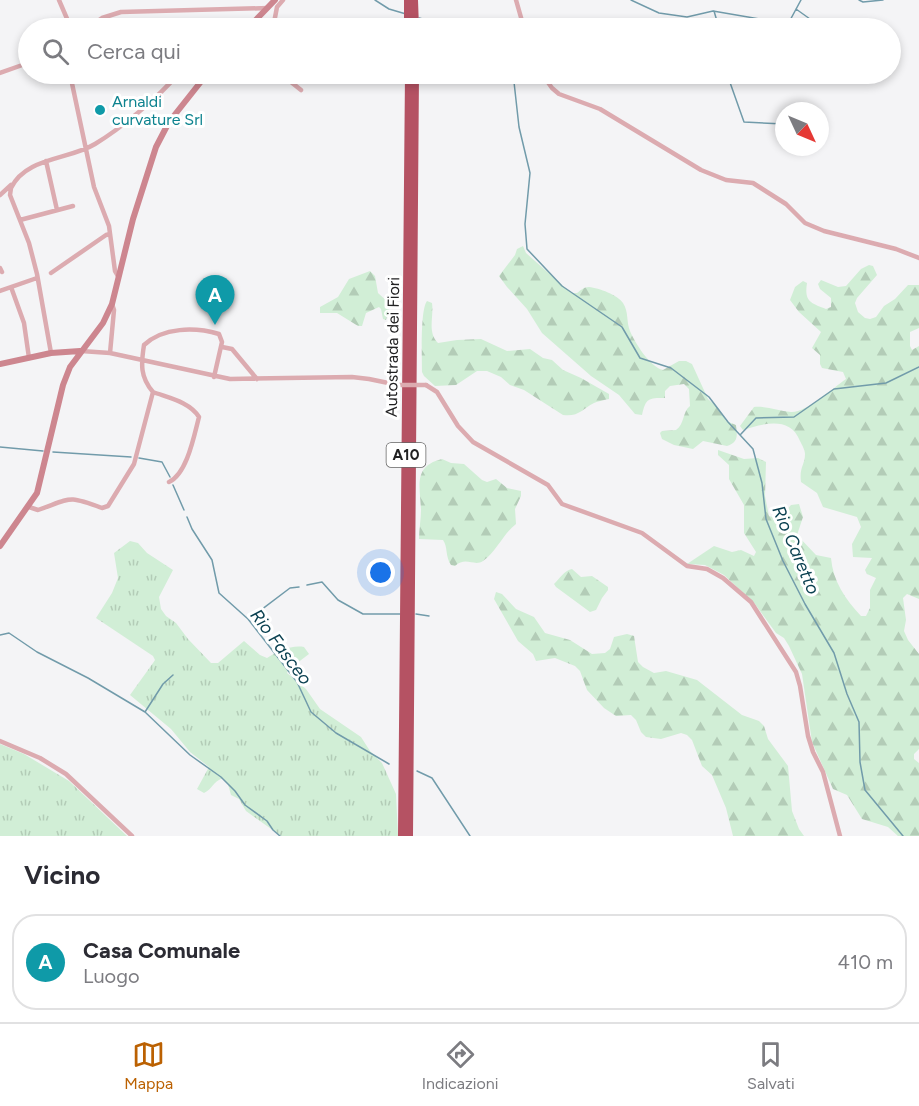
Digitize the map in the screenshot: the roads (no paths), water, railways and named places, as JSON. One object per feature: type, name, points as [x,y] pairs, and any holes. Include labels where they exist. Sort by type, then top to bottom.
[{"type":"highway","points":[[408,0],[408,18]]},
{"type":"highway","points":[[414,0],[415,18]]},
{"type":"highway","name":"Autostrada dei Fiori","points":[[402,836],[409,84]]},
{"type":"highway","name":"Autostrada dei Fiori","points":[[409,836],[415,84]]},
{"type":"main road","points":[[258,18],[275,0]]},
{"type":"main road","points":[[0,546],[37,493],[66,375],[80,351],[103,323],[112,304],[133,219],[156,147],[169,122],[199,84]]},
{"type":"main road","points":[[0,364],[51,353],[80,351]]},
{"type":"street","points":[[59,0],[67,18]]},
{"type":"street","points":[[275,18],[277,7],[283,0]]},
{"type":"street","points":[[516,0],[521,18]]},
{"type":"street","points":[[102,18],[122,12],[268,8]]},
{"type":"street","points":[[0,73],[18,67]]},
{"type":"street","points":[[72,84],[94,187],[110,234],[115,271],[118,276]]},
{"type":"street","points":[[0,195],[25,173],[46,161],[86,148],[106,137],[167,84]]},
{"type":"street","points":[[294,84],[301,90]]},
{"type":"street","points":[[549,84],[559,94],[600,109],[701,170],[726,180],[753,183],[786,204],[805,223],[824,231],[896,249],[919,258]]},
{"type":"street","points":[[46,161],[57,210]]},
{"type":"street","points":[[13,184],[10,195],[30,249],[51,353]]},
{"type":"street","points":[[20,220],[73,206]]},
{"type":"street","points":[[51,273],[110,234]]},
{"type":"street","points":[[0,291],[37,278]]},
{"type":"street","points":[[11,287],[24,323],[29,358]]},
{"type":"street","points":[[111,353],[114,310],[112,304]]},
{"type":"street","points":[[169,482],[176,478],[188,457],[200,417],[179,401],[153,392],[144,382],[142,360],[144,345],[161,333],[210,331],[219,334],[222,347],[214,377]]},
{"type":"street","points":[[222,347],[232,349],[257,379]]},
{"type":"street","points":[[80,351],[111,353],[230,380],[352,377],[398,385],[426,385],[437,392],[458,426],[473,442],[548,485],[562,504],[642,533],[687,566],[707,569],[723,578],[751,602],[796,672],[808,736],[823,772],[840,836]]},
{"type":"street","points":[[29,507],[38,510],[70,498],[102,508],[108,506],[134,464],[153,392]]},
{"type":"street","points":[[0,741],[40,758],[66,774],[132,836]]},
{"type":"waterway","name":"Rio Caretto","points":[[375,0],[389,9],[406,14]]},
{"type":"waterway","points":[[631,0],[659,13],[687,17],[713,11],[753,18]]},
{"type":"waterway","points":[[791,18],[801,0]]},
{"type":"waterway","points":[[859,0],[863,2],[883,0]]},
{"type":"waterway","points":[[796,9],[809,18]]},
{"type":"waterway","points":[[714,11],[716,18]]},
{"type":"waterway","name":"Rio Caretto","points":[[514,84],[519,127],[530,173],[525,224],[527,249],[562,286],[622,327],[640,358],[671,368],[709,397],[753,449],[762,483],[766,519],[783,561],[834,653],[859,722],[860,762],[865,790],[903,836]]},
{"type":"waterway","points":[[731,84],[744,122],[775,124]]},
{"type":"waterway","points":[[741,434],[756,418],[794,417],[834,389],[886,383],[919,367]]},
{"type":"waterway","name":"Rio Fasceo","points":[[0,447],[43,451]]},
{"type":"waterway","name":"Rio Fasceo","points":[[53,452],[131,457]]},
{"type":"waterway","name":"Rio Fasceo","points":[[139,458],[162,462],[170,477]]},
{"type":"waterway","name":"Rio Fasceo","points":[[173,485],[184,510]]},
{"type":"waterway","name":"Rio Fasceo","points":[[187,517],[212,560],[219,593],[248,619],[297,682],[311,712],[336,733],[389,764]]},
{"type":"waterway","points":[[307,585],[322,582],[338,600],[363,614],[400,614]]},
{"type":"waterway","points":[[249,619],[290,588],[299,587]]},
{"type":"waterway","points":[[416,614],[429,616]]},
{"type":"waterway","points":[[0,635],[9,633],[37,652],[88,678],[145,712],[190,755],[221,777],[245,805],[267,821],[280,836]]},
{"type":"waterway","points":[[145,712],[163,684],[173,675]]},
{"type":"waterway","name":"Rio Fasceo","points":[[417,771],[432,778],[470,836]]},
{"type":"place","name":"Arnaldi curvature Srl","points":[[100,110]]},
{"type":"place","name":"Casa Comunale","points":[[215,325]]}]
